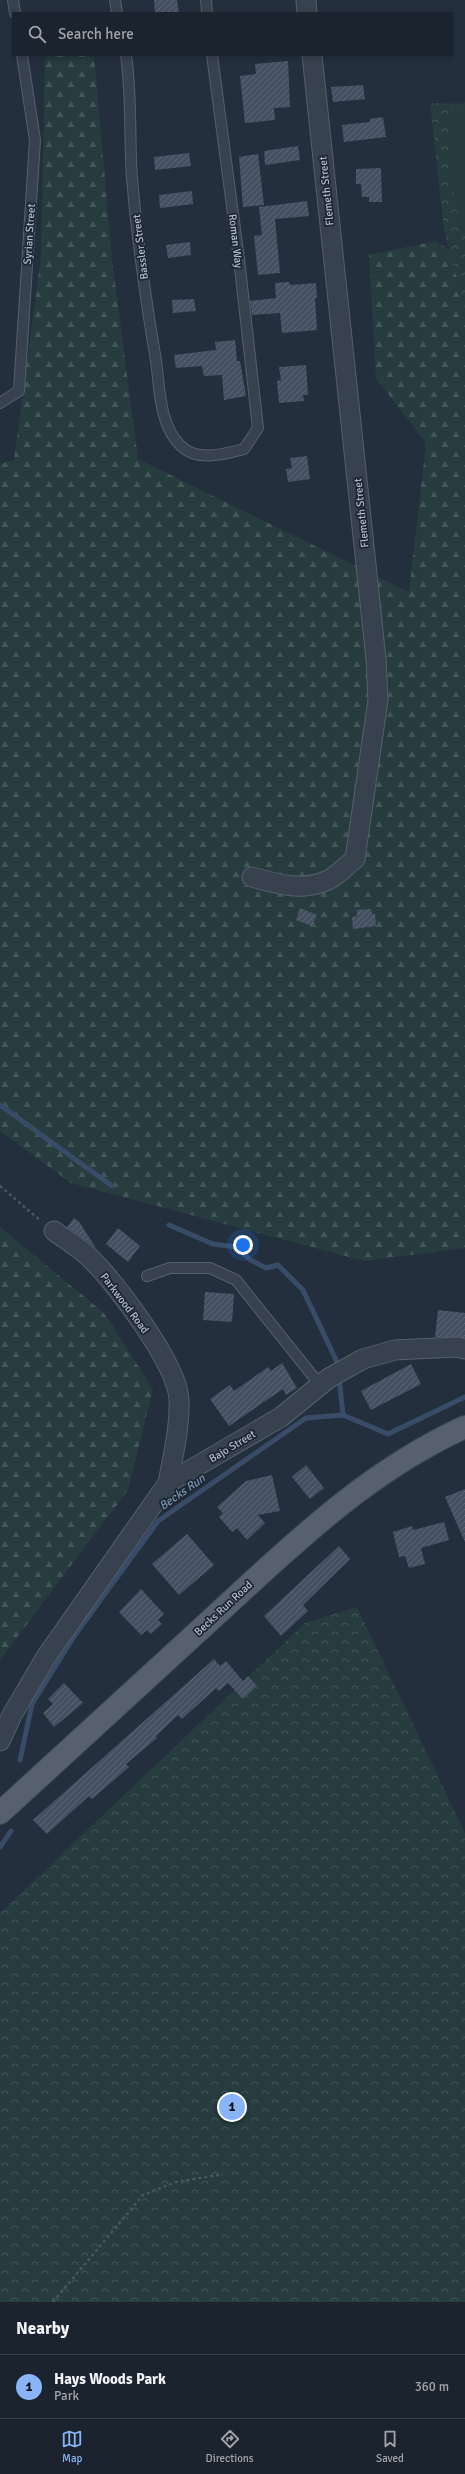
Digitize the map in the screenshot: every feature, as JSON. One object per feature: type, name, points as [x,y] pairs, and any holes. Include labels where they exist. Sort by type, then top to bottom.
[{"type":"main road","name":"Becks Run Road","points":[[0,1813],[317,1522],[385,1470],[431,1442],[465,1427]]},
{"type":"street","points":[[306,0],[307,12]]},
{"type":"street","name":"Flemeth Street","points":[[252,877],[283,886],[309,886],[329,880],[355,859],[378,700],[376,651],[312,56]]},
{"type":"street","name":"Parkwood Road","points":[[54,1231],[91,1258],[144,1324],[170,1368],[179,1398],[177,1434],[168,1483]]},
{"type":"street","name":"Bajo Street","points":[[0,1740],[12,1715],[46,1657],[168,1483],[281,1417],[324,1382],[363,1359],[394,1350],[457,1347],[465,1349]]},
{"type":"lane","points":[[13,0],[15,12]]},
{"type":"lane","points":[[115,0],[117,12]]},
{"type":"lane","points":[[206,0],[207,12]]},
{"type":"lane","name":"Syrian Street","points":[[0,403],[19,390],[25,280],[29,243],[35,140],[22,56]]},
{"type":"lane","name":"Bassler Street","points":[[126,56],[130,86],[132,178],[147,308],[163,414],[172,436],[182,448],[200,454],[219,456],[244,449],[258,428]]},
{"type":"lane","name":"Roman Way","points":[[212,56],[239,259],[258,428]]},
{"type":"lane","points":[[147,1276],[170,1268],[210,1268],[236,1280],[324,1382]]},
{"type":"path","points":[[0,1186],[54,1231]]},
{"type":"path","points":[[53,2302],[143,2195],[176,2182],[223,2174]]},
{"type":"green space","points":[[45,56],[94,56],[112,259],[138,459],[409,592],[426,443],[376,378],[369,255],[436,241],[465,261],[465,1248],[364,1261],[71,1183],[0,1131],[0,464],[14,460],[41,256]]},
{"type":"green space","points":[[465,102],[465,227],[460,218],[453,188],[450,153],[449,108]]},
{"type":"green space","points":[[430,103],[465,104],[465,308],[444,230]]},
{"type":"green space","points":[[0,1227],[104,1313],[153,1389],[128,1490],[0,1660]]},
{"type":"green space","points":[[357,1607],[465,1833],[465,2302],[0,2302],[0,1913],[305,1623]]},
{"type":"building","points":[[154,0],[177,0],[179,12],[155,12]]},
{"type":"building","points":[[288,61],[290,107],[274,108],[275,120],[245,123],[240,76],[256,74],[255,64]]},
{"type":"building","points":[[363,85],[365,99],[333,102],[331,87]]},
{"type":"building","points":[[383,117],[386,137],[344,142],[342,125],[370,122],[370,119]]},
{"type":"building","points":[[298,146],[300,160],[265,165],[264,151]]},
{"type":"building","points":[[189,153],[191,166],[155,170],[154,157]]},
{"type":"building","points":[[258,154],[264,205],[243,207],[239,157]]},
{"type":"building","points":[[381,168],[382,202],[369,202],[369,197],[362,197],[361,184],[356,184],[356,169]]},
{"type":"building","points":[[192,191],[193,204],[160,208],[159,195]]},
{"type":"building","points":[[307,201],[309,216],[275,219],[280,273],[258,275],[254,236],[262,235],[259,207]]},
{"type":"building","points":[[190,242],[191,255],[168,258],[166,245]]},
{"type":"building","points":[[289,282],[290,285],[316,283],[317,298],[315,298],[317,330],[282,333],[280,313],[252,315],[250,301],[276,298],[275,283]]},
{"type":"building","points":[[194,299],[196,311],[173,313],[172,300]]},
{"type":"building","points":[[235,340],[237,361],[240,361],[246,396],[224,400],[222,375],[204,376],[202,366],[176,368],[174,355],[216,350],[215,342]]},
{"type":"building","points":[[306,365],[308,395],[303,395],[304,401],[279,403],[277,381],[281,380],[279,367]]},
{"type":"building","points":[[307,456],[310,479],[288,482],[286,469],[292,468],[290,458]]},
{"type":"building","points":[[300,908],[317,915],[312,926],[296,920]]},
{"type":"building","points":[[371,909],[372,914],[375,914],[376,926],[353,929],[352,917],[357,916],[357,910]]},
{"type":"building","points":[[74,1218],[80,1223],[96,1248],[67,1227]]},
{"type":"building","points":[[118,1228],[140,1246],[128,1262],[106,1244]]},
{"type":"building","points":[[205,1292],[234,1294],[232,1322],[203,1320]]},
{"type":"building","points":[[438,1310],[465,1313],[465,1338],[435,1337]]},
{"type":"building","points":[[282,1363],[297,1388],[286,1395],[283,1389],[229,1426],[210,1399],[230,1385],[234,1391],[268,1367],[271,1371]]},
{"type":"building","points":[[411,1364],[421,1384],[371,1410],[361,1391]]},
{"type":"building","points":[[306,1465],[324,1488],[310,1499],[292,1477]]},
{"type":"building","points":[[272,1475],[280,1511],[258,1515],[265,1523],[247,1540],[237,1528],[232,1532],[219,1517],[223,1513],[217,1507],[246,1481]]},
{"type":"building","points":[[465,1489],[465,1542],[445,1497]]},
{"type":"building","points":[[444,1522],[449,1540],[421,1548],[425,1564],[409,1568],[405,1556],[399,1557],[393,1532],[412,1526],[413,1530]]},
{"type":"building","points":[[187,1534],[214,1565],[179,1595],[152,1564]]},
{"type":"building","points":[[339,1546],[350,1559],[303,1605],[308,1611],[281,1636],[264,1616]]},
{"type":"building","points":[[141,1589],[164,1614],[158,1620],[162,1624],[151,1634],[147,1630],[141,1635],[119,1612]]},
{"type":"building","points":[[214,1659],[220,1666],[226,1661],[243,1681],[248,1676],[257,1686],[243,1699],[228,1683],[219,1691],[216,1688],[182,1719],[178,1715],[156,1736],[157,1738],[126,1764],[129,1767],[92,1799],[89,1796],[47,1834],[33,1820]]},
{"type":"building","points":[[64,1683],[83,1703],[54,1727],[43,1713],[53,1704],[48,1699]]},
{"type":"waterway","points":[[0,1105],[112,1186]]},
{"type":"waterway","points":[[169,1225],[213,1244],[236,1247],[249,1259],[266,1268],[278,1265],[303,1290],[337,1362],[338,1369]]},
{"type":"waterway","points":[[339,1377],[343,1415]]},
{"type":"waterway","name":"Becks Run","points":[[20,1760],[32,1704],[75,1635],[158,1521],[306,1418],[343,1415],[388,1434],[465,1397]]},
{"type":"waterway","name":"Becks Run","points":[[0,1847],[11,1831]]},
{"type":"place","name":"Hays Woods Park","points":[[232,2107]]}]
